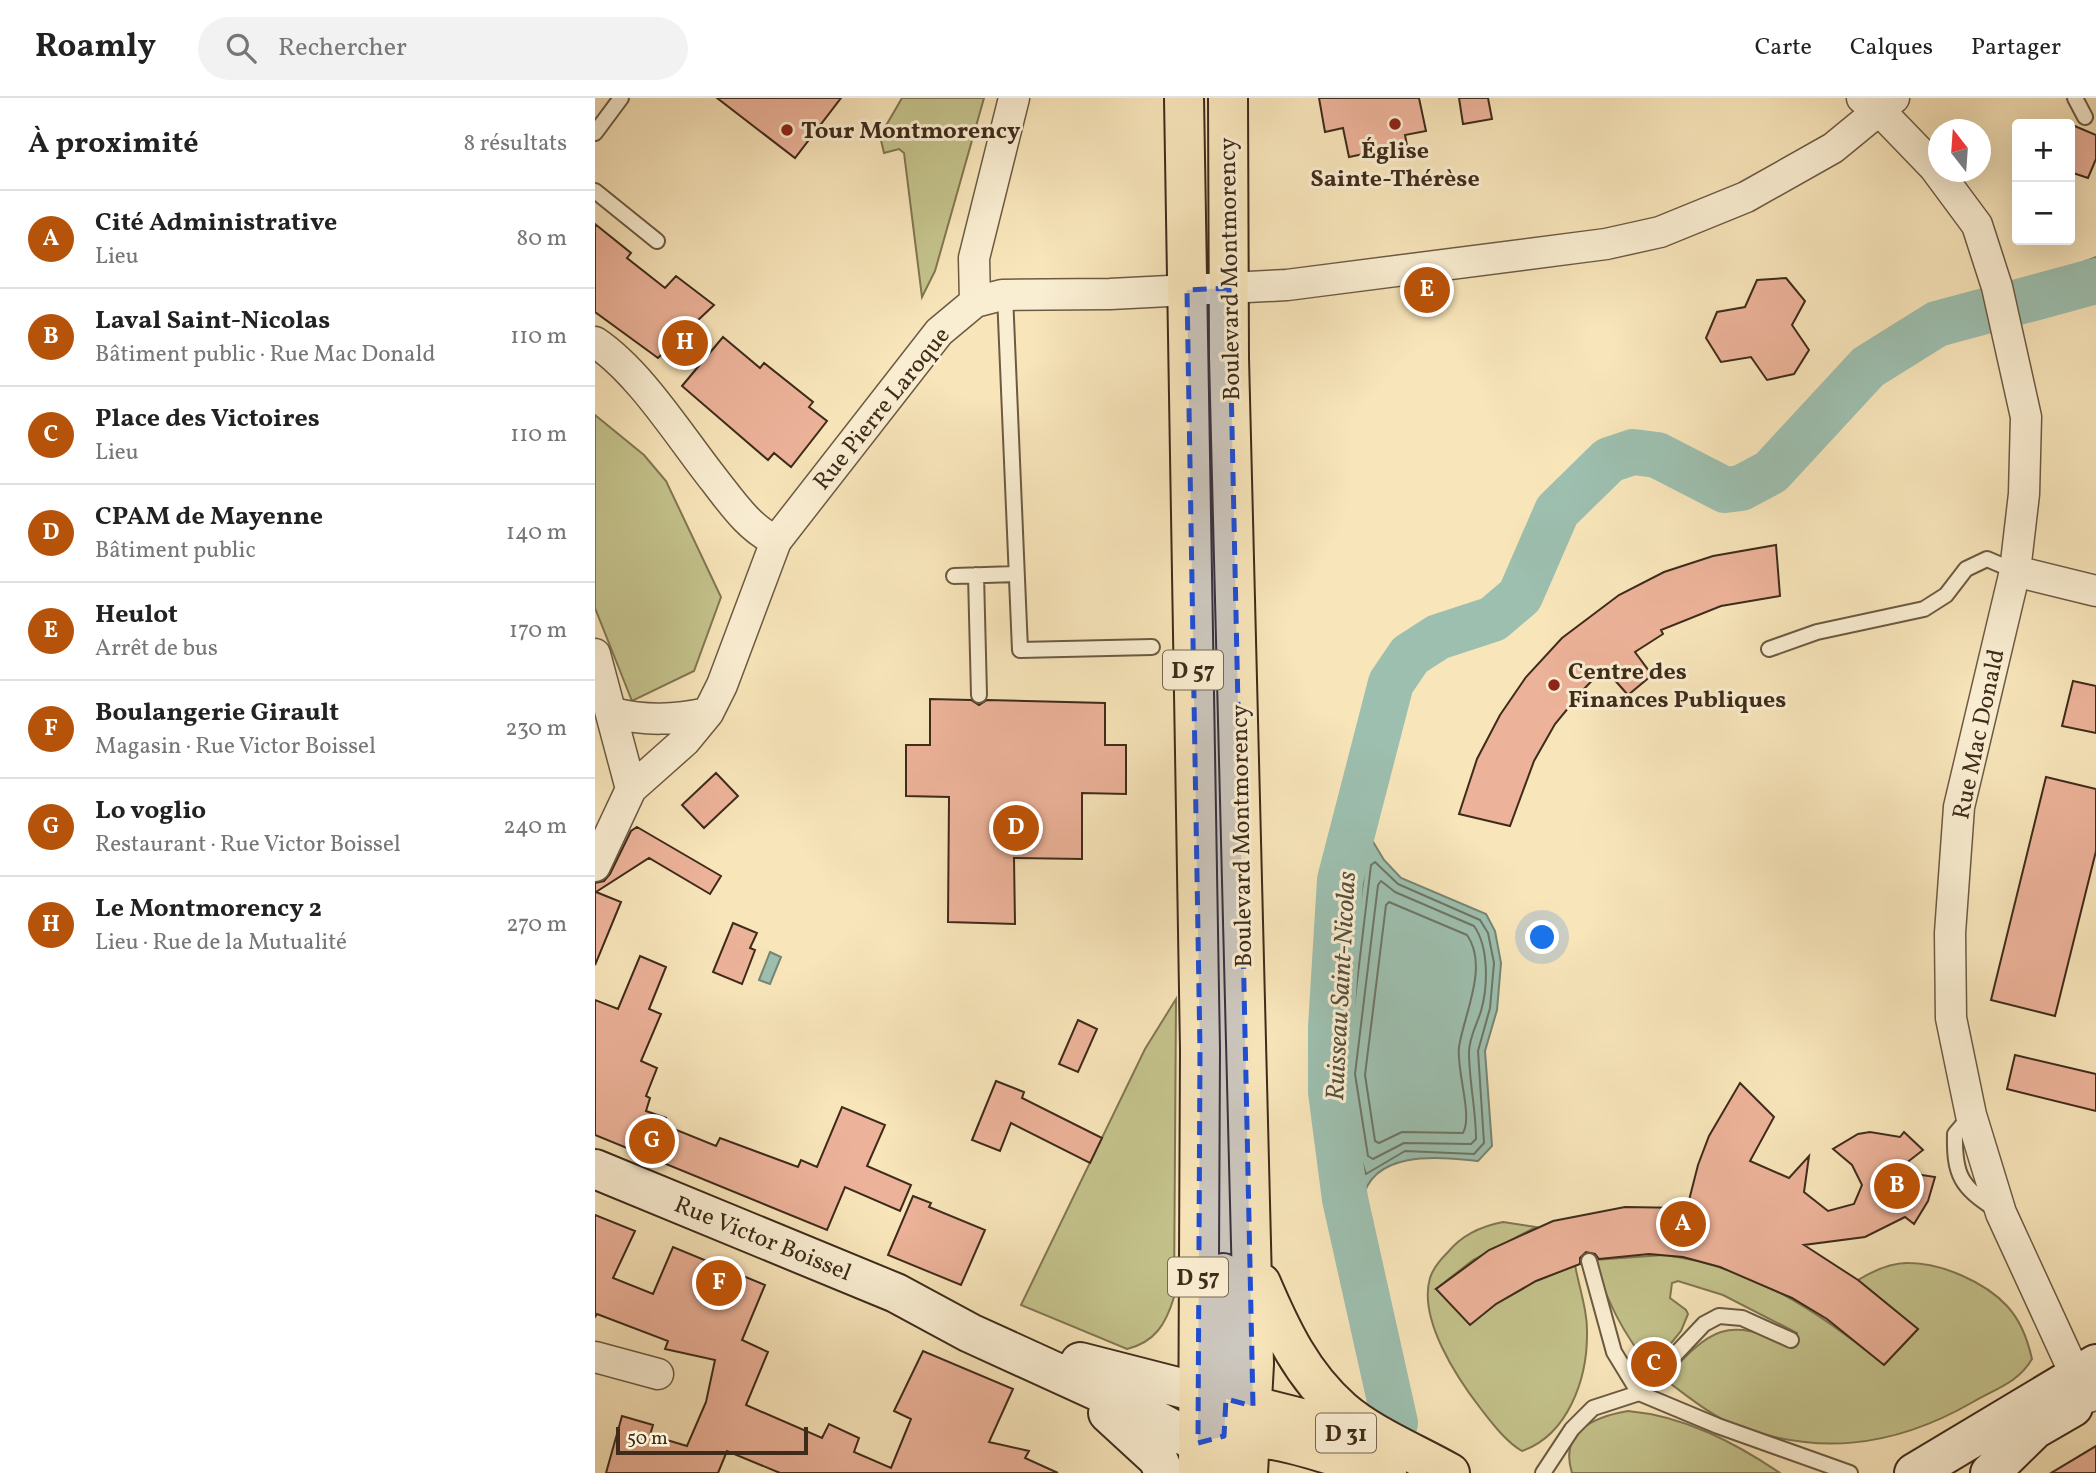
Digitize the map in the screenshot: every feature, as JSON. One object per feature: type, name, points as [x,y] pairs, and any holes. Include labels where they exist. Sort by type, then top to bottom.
[{"type":"main road","name":"Boulevard Montmorency","points":[[1184,98],[1200,1050],[1198,1162],[1230,1443]]},
{"type":"main road","name":"Boulevard Montmorency","points":[[1228,98],[1229,288],[1252,1263],[1230,1443]]},
{"type":"main road","name":"Rue Victor Boissel","points":[[595,1169],[803,1254],[930,1310],[970,1333],[1130,1406],[1230,1443]]},
{"type":"main road","points":[[1252,1263],[1281,1330],[1303,1368],[1328,1396],[1359,1422],[1450,1473]]},
{"type":"main road","points":[[930,1310],[963,1345],[1110,1415],[1158,1459],[1164,1473]]},
{"type":"main road","name":"Rue Victor Boissel","points":[[930,1310],[974,1321],[1100,1369],[1230,1443]]},
{"type":"main road","points":[[1914,1473],[2089,1383]]},
{"type":"main road","points":[[1990,1473],[2035,1429],[2089,1383]]},
{"type":"main road","name":"D 31","points":[[1230,1443],[1333,1428],[1434,1473]]},
{"type":"main road","points":[[1230,1443],[1387,1473]]},
{"type":"street","points":[[975,302],[974,258],[1014,98]]},
{"type":"street","name":"Rue Pierre Laroque","points":[[631,789],[685,741],[708,713],[722,685],[776,541],[939,332],[975,302],[1005,295],[1287,285],[1593,246],[1660,232],[1746,197],[1833,148],[1879,102]]},
{"type":"street","name":"Rue Mac Donald","points":[[1879,102],[1934,167],[1977,225],[1997,287],[2026,416],[2024,494],[2015,571],[1959,807],[1954,854],[1951,1018],[1971,1115],[2001,1213],[2089,1383]]},
{"type":"street","points":[[595,342],[634,378],[739,512],[760,533],[776,541]]},
{"type":"street","points":[[2015,571],[2096,591]]},
{"type":"street","points":[[595,654],[626,716],[631,789],[595,866]]},
{"type":"street","points":[[626,716],[708,713]]},
{"type":"street","points":[[626,716],[648,734],[657,766]]},
{"type":"street","points":[[595,1357],[657,1374]]},
{"type":"lane","points":[[595,133],[621,98]]},
{"type":"lane","points":[[2075,98],[2085,117]]},
{"type":"lane","points":[[595,191],[657,241]]},
{"type":"lane","points":[[1005,295],[1020,650],[1152,647]]},
{"type":"lane","points":[[1769,649],[1817,632],[1924,608],[1946,595],[1966,569],[1987,559],[2015,571]]},
{"type":"lane","points":[[954,576],[1016,573]]},
{"type":"lane","points":[[977,575],[979,695]]},
{"type":"lane","points":[[1589,1261],[1613,1352],[1639,1393],[1718,1426],[1850,1473]]},
{"type":"lane","points":[[1543,1473],[1572,1429],[1593,1408],[1639,1393],[1704,1324],[1719,1316],[1742,1318],[1791,1340]]},
{"type":"highlighted area","points":[[1229,288],[1253,1406],[1226,1399],[1224,1436],[1198,1443],[1200,1050],[1187,290]]},
{"type":"shaded area","points":[[902,98],[984,98],[935,271],[922,297],[904,153],[899,149],[884,153],[880,136]]},
{"type":"shaded area","points":[[595,415],[644,455],[666,481],[721,597],[694,671],[632,701],[595,608]]},
{"type":"shaded area","points":[[1176,999],[1174,1297],[1167,1316],[1152,1337],[1127,1349],[1021,1305],[1145,1049]]},
{"type":"shaded area","points":[[1503,1222],[1536,1227],[1473,1260],[1436,1289],[1496,1304],[1536,1281],[1575,1265],[1587,1326],[1583,1369],[1572,1404],[1552,1432],[1522,1451],[1510,1443],[1495,1426],[1451,1365],[1435,1329],[1428,1294],[1433,1271],[1454,1246],[1473,1232]]},
{"type":"shaded area","points":[[1664,1255],[1725,1269],[1782,1294],[1835,1327],[1884,1365],[1918,1329],[1858,1280],[1876,1270],[1896,1264],[1935,1266],[1975,1282],[1998,1297],[2016,1318],[2032,1359],[2020,1374],[1998,1389],[1943,1418],[1913,1430],[1852,1443],[1790,1440],[1758,1433],[1718,1417],[1664,1379],[1695,1348],[1721,1332],[1751,1331],[1793,1345],[1797,1333],[1723,1295],[1678,1281],[1672,1283],[1670,1298],[1688,1314],[1681,1331],[1651,1368],[1617,1317],[1594,1260]]},
{"type":"shaded area","points":[[1628,1411],[1669,1418],[1708,1432],[1780,1473],[1572,1473],[1570,1447],[1582,1429],[1603,1417]]},
{"type":"water","points":[[2096,257],[2096,290],[2031,313],[2023,285]]},
{"type":"water","points":[[1369,835],[1384,860],[1401,878],[1486,914],[1495,931],[1501,963],[1497,1010],[1485,1051],[1492,1146],[1478,1161],[1427,1158],[1393,1164],[1379,1172],[1368,1184],[1362,1201],[1340,1095],[1339,1074]]},
{"type":"water","points":[[770,952],[781,957],[770,984],[759,980]]},
{"type":"building","name":"Tour Montmorency","points":[[717,98],[841,98],[795,158]]},
{"type":"building","name":"Église Sainte-Thérèse","points":[[1319,98],[1419,98],[1426,131],[1405,135],[1407,145],[1349,157],[1343,128],[1325,132]]},
{"type":"building","points":[[1459,98],[1488,98],[1492,119],[1463,124]]},
{"type":"building","points":[[2075,126],[2096,135],[2096,159],[2088,178],[2075,174]]},
{"type":"building","points":[[595,224],[631,253],[627,258],[665,288],[676,276],[714,305],[658,358],[595,312]]},
{"type":"building","points":[[1786,278],[1805,301],[1792,325],[1809,350],[1794,374],[1767,380],[1751,357],[1721,362],[1706,338],[1717,312],[1745,307],[1757,280]]},
{"type":"building","points":[[723,337],[760,368],[764,363],[813,402],[809,407],[827,421],[791,467],[774,453],[768,460],[682,386]]},
{"type":"building","name":"Centre des Finances Publiques","points":[[1776,545],[1780,596],[1721,606],[1661,630],[1663,634],[1635,652],[1652,675],[1628,695],[1604,668],[1583,690],[1555,724],[1534,761],[1510,826],[1459,814],[1477,759],[1500,715],[1526,677],[1562,638],[1619,595],[1664,572],[1713,556]]},
{"type":"building","points":[[2073,681],[2096,686],[2096,733],[2062,726]]},
{"type":"building","points":[[930,699],[971,700],[979,705],[987,700],[1105,703],[1105,745],[1126,745],[1126,794],[1082,793],[1082,859],[1014,858],[1015,924],[948,922],[949,797],[906,796],[906,745],[930,745]]},
{"type":"building","points":[[716,773],[738,796],[704,828],[682,805]]},
{"type":"building","points":[[2046,777],[2096,789],[2096,851],[2055,1016],[1991,1000]]},
{"type":"building","points":[[637,827],[721,876],[710,894],[649,858],[596,892],[621,902],[595,965],[595,883],[604,881],[610,874],[631,831]]},
{"type":"building","points":[[733,923],[757,933],[750,948],[755,950],[742,984],[713,972]]},
{"type":"building","points":[[640,956],[666,967],[649,1009],[661,1014],[641,1061],[657,1068],[646,1096],[650,1098],[646,1111],[666,1118],[664,1125],[716,1146],[720,1138],[798,1167],[801,1160],[817,1167],[842,1107],[885,1125],[867,1166],[911,1185],[900,1211],[845,1187],[827,1230],[595,1135],[595,1000],[618,1009]]},
{"type":"building","points":[[1078,1020],[1097,1029],[1078,1072],[1059,1064]]},
{"type":"building","points":[[2015,1055],[2096,1074],[2096,1111],[2007,1089]]},
{"type":"building","points":[[996,1081],[1024,1092],[1022,1098],[1102,1138],[1090,1163],[1011,1123],[1000,1151],[972,1140]]},
{"type":"building","points":[[1740,1083],[1774,1117],[1750,1161],[1789,1178],[1809,1156],[1804,1192],[1828,1211],[1854,1204],[1862,1185],[1852,1165],[1833,1149],[1858,1134],[1870,1132],[1900,1137],[1904,1132],[1923,1150],[1896,1171],[1935,1177],[1928,1201],[1914,1224],[1905,1217],[1865,1237],[1804,1245],[1858,1280],[1918,1329],[1884,1365],[1827,1319],[1792,1298],[1720,1267],[1683,1257],[1649,1254],[1599,1259],[1595,1254],[1586,1252],[1580,1258],[1580,1264],[1536,1281],[1496,1304],[1470,1325],[1436,1289],[1489,1250],[1553,1221],[1625,1207],[1687,1208],[1709,1136]]},
{"type":"building","points":[[913,1196],[931,1203],[929,1207],[985,1230],[961,1285],[888,1255]]},
{"type":"building","points":[[595,1215],[635,1231],[613,1278],[653,1294],[673,1247],[765,1285],[742,1340],[768,1352],[746,1405],[822,1438],[829,1424],[859,1438],[854,1452],[891,1468],[911,1419],[894,1411],[923,1351],[1013,1389],[989,1442],[1029,1451],[1025,1458],[1058,1473],[780,1473],[727,1451],[718,1473],[606,1473],[622,1416],[653,1425],[650,1435],[687,1446],[706,1402],[715,1360],[665,1349],[668,1341],[597,1314],[595,1317]]},
{"type":"building","points":[[2096,1446],[2096,1473],[2051,1473]]},
{"type":"waterway","name":"Ruisseau Saint-Nicolas","points":[[1395,1423],[1345,1199],[1331,1092],[1331,1027],[1340,880],[1391,683],[1410,655],[1438,637],[1493,619],[1520,596],[1557,511],[1609,460],[1633,452],[1657,455],[1725,490],[1741,488],[1771,472],[1868,367],[1937,324],[2096,281]]},
{"type":"place","name":"Église Sainte-Thérèse","points":[[1395,124]]},
{"type":"place","name":"Tour Montmorency","points":[[787,130]]},
{"type":"place","name":"Heulot","points":[[1427,290]]},
{"type":"place","name":"Le Montmorency 2","points":[[685,343]]},
{"type":"place","name":"Centre des Finances Publiques","points":[[1554,685]]},
{"type":"place","name":"CPAM de Mayenne","points":[[1016,828]]},
{"type":"place","name":"Lo voglio","points":[[652,1141]]},
{"type":"place","name":"Laval Saint-Nicolas","points":[[1897,1186]]},
{"type":"place","name":"Cité Administrative","points":[[1683,1224]]},
{"type":"place","name":"Boulangerie Girault","points":[[719,1283]]},
{"type":"place","name":"Place des Victoires","points":[[1654,1364]]}]
